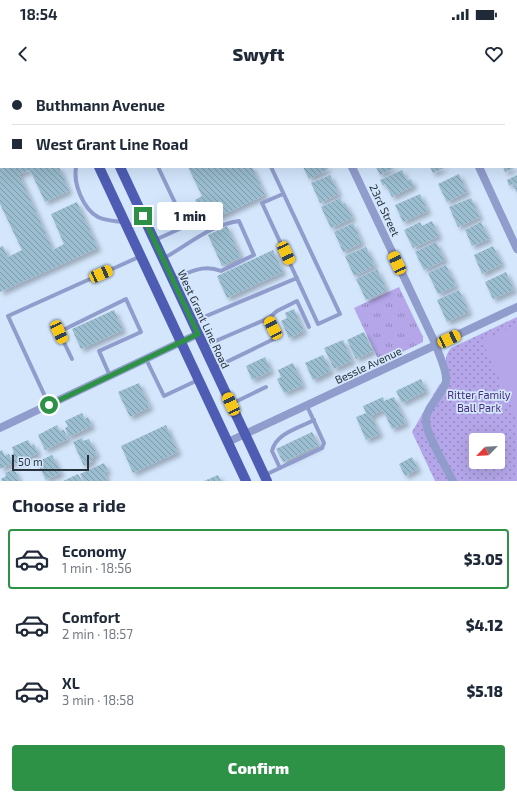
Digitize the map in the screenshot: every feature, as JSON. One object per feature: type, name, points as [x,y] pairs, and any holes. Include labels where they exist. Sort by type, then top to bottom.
[{"type":"main road","points":[[99,168],[246,481]]},
{"type":"main road","name":"West Grant Line Road","points":[[120,168],[266,478]]},
{"type":"street","name":"23rd Street","points":[[352,168],[436,345],[446,376],[446,383],[428,413],[426,422],[429,432],[453,481]]},
{"type":"street","points":[[479,168],[517,248]]},
{"type":"street","name":"Bessle Avenue","points":[[228,442],[308,406],[517,307]]},
{"type":"street","points":[[0,428],[198,334]]},
{"type":"lane","points":[[76,168],[75,174],[77,187],[86,205],[97,217],[125,223]]},
{"type":"lane","points":[[154,240],[186,226],[158,168]]},
{"type":"lane","points":[[271,168],[340,314],[318,324],[262,203],[283,194]]},
{"type":"lane","points":[[163,258],[181,249],[186,243],[226,223],[239,221],[254,255],[221,271],[213,268],[191,271],[173,280]]},
{"type":"lane","points":[[49,405],[8,316],[141,256]]},
{"type":"lane","points":[[192,322],[297,278]]},
{"type":"lane","points":[[72,359],[59,332],[126,300],[141,332],[99,351],[110,376]]},
{"type":"lane","points":[[204,346],[268,318],[277,311],[297,301],[309,327]]},
{"type":"lane","points":[[214,368],[278,337],[268,318]]},
{"type":"lane","points":[[146,359],[164,396],[198,379]]},
{"type":"lane","points":[[231,404],[266,387]]},
{"type":"lane","points":[[266,478],[280,468],[322,448],[324,443],[308,406]]},
{"type":"lane","points":[[280,468],[272,451],[279,437],[314,420]]},
{"type":"green space","points":[[399,287],[423,337],[423,342],[380,363],[354,308]]},
{"type":"green space","name":"Ritter Family Ball Park","points":[[517,317],[517,481],[435,481],[412,432],[439,385],[449,376],[446,365],[448,351],[451,348]]},
{"type":"green space","points":[[517,324],[517,418],[482,341]]},
{"type":"building","points":[[0,168],[59,168],[69,191],[45,202],[30,170],[19,174],[53,250],[64,244],[51,214],[77,202],[98,248],[0,292],[0,247],[3,246],[8,257],[22,250],[0,204]]},
{"type":"building","points":[[188,168],[252,168],[265,195],[206,223],[195,200],[202,196]]},
{"type":"building","points":[[304,168],[328,168],[328,169],[309,179]]},
{"type":"building","points":[[376,168],[394,168],[380,175]]},
{"type":"building","points":[[430,168],[444,168],[433,173]]},
{"type":"building","points":[[503,168],[514,168],[505,172]]},
{"type":"building","points":[[402,170],[407,181],[411,179],[414,186],[392,197],[385,184],[383,186],[380,180]]},
{"type":"building","points":[[459,174],[467,192],[447,202],[438,184]]},
{"type":"building","points":[[330,175],[339,194],[320,203],[311,183]]},
{"type":"building","points":[[517,175],[517,193],[513,184],[509,186],[507,180]]},
{"type":"building","points":[[420,194],[428,211],[403,222],[395,205]]},
{"type":"building","points":[[340,198],[343,204],[345,203],[353,218],[331,228],[321,207]]},
{"type":"building","points":[[471,198],[480,217],[458,227],[449,207]]},
{"type":"building","points":[[432,221],[439,236],[413,248],[404,230],[420,222],[422,226]]},
{"type":"building","points":[[481,222],[489,239],[472,246],[465,230]]},
{"type":"building","points":[[353,223],[362,243],[343,252],[334,232]]},
{"type":"building","points":[[227,226],[241,257],[222,266],[208,235]]},
{"type":"building","points":[[436,242],[445,260],[424,270],[415,252]]},
{"type":"building","points":[[493,246],[502,264],[482,274],[474,255]]},
{"type":"building","points":[[366,247],[375,266],[354,276],[345,256]]},
{"type":"building","points":[[273,250],[283,272],[227,298],[217,276]]},
{"type":"building","points":[[446,265],[456,286],[438,294],[428,273]]},
{"type":"building","points":[[377,269],[387,290],[366,300],[356,279]]},
{"type":"building","points":[[506,272],[514,290],[493,299],[485,282]]},
{"type":"building","points":[[459,290],[469,312],[447,322],[437,300]]},
{"type":"building","points":[[294,309],[304,331],[289,338],[281,321],[287,318],[285,313]]},
{"type":"building","points":[[114,310],[123,330],[81,349],[72,329]]},
{"type":"building","points":[[364,332],[373,351],[356,359],[347,340]]},
{"type":"building","points":[[343,340],[352,361],[334,369],[324,348]]},
{"type":"building","points":[[323,355],[331,371],[313,380],[305,363]]},
{"type":"building","points":[[265,357],[271,371],[252,380],[246,366]]},
{"type":"building","points":[[293,363],[303,385],[284,393],[277,379],[281,377],[278,370]]},
{"type":"building","points":[[421,379],[426,391],[402,403],[396,391]]},
{"type":"building","points":[[139,383],[150,407],[130,417],[118,392]]},
{"type":"building","points":[[383,397],[384,401],[394,397],[406,423],[392,429],[383,410],[371,416],[380,434],[366,440],[356,417],[366,413],[363,406]]},
{"type":"building","points":[[82,413],[85,419],[88,417],[92,426],[69,437],[65,428],[68,426],[65,421]]},
{"type":"building","points":[[57,425],[60,431],[64,430],[68,439],[45,450],[38,435]]},
{"type":"building","points":[[166,425],[178,452],[133,473],[121,446]]},
{"type":"building","points":[[312,432],[319,445],[283,462],[276,449]]},
{"type":"building","points":[[82,438],[83,441],[89,439],[97,455],[91,458],[93,461],[84,466],[73,442]]},
{"type":"building","points":[[28,440],[31,446],[34,444],[38,453],[15,464],[11,455],[14,453],[12,447]]},
{"type":"building","points":[[2,450],[5,456],[9,454],[13,463],[0,469],[0,451]]},
{"type":"building","points":[[52,455],[61,473],[46,480],[37,462]]},
{"type":"building","points":[[412,457],[418,469],[405,476],[399,464]]},
{"type":"building","points":[[104,463],[108,471],[104,473],[107,479],[103,481],[84,481],[80,474]]},
{"type":"building","points":[[14,469],[20,481],[2,481],[1,479],[6,476],[5,473]]},
{"type":"building","points":[[78,474],[82,481],[63,481]]},
{"type":"building","points":[[218,475],[221,481],[204,481]]},
{"type":"route","points":[[49,405],[198,334],[143,216]]}]
